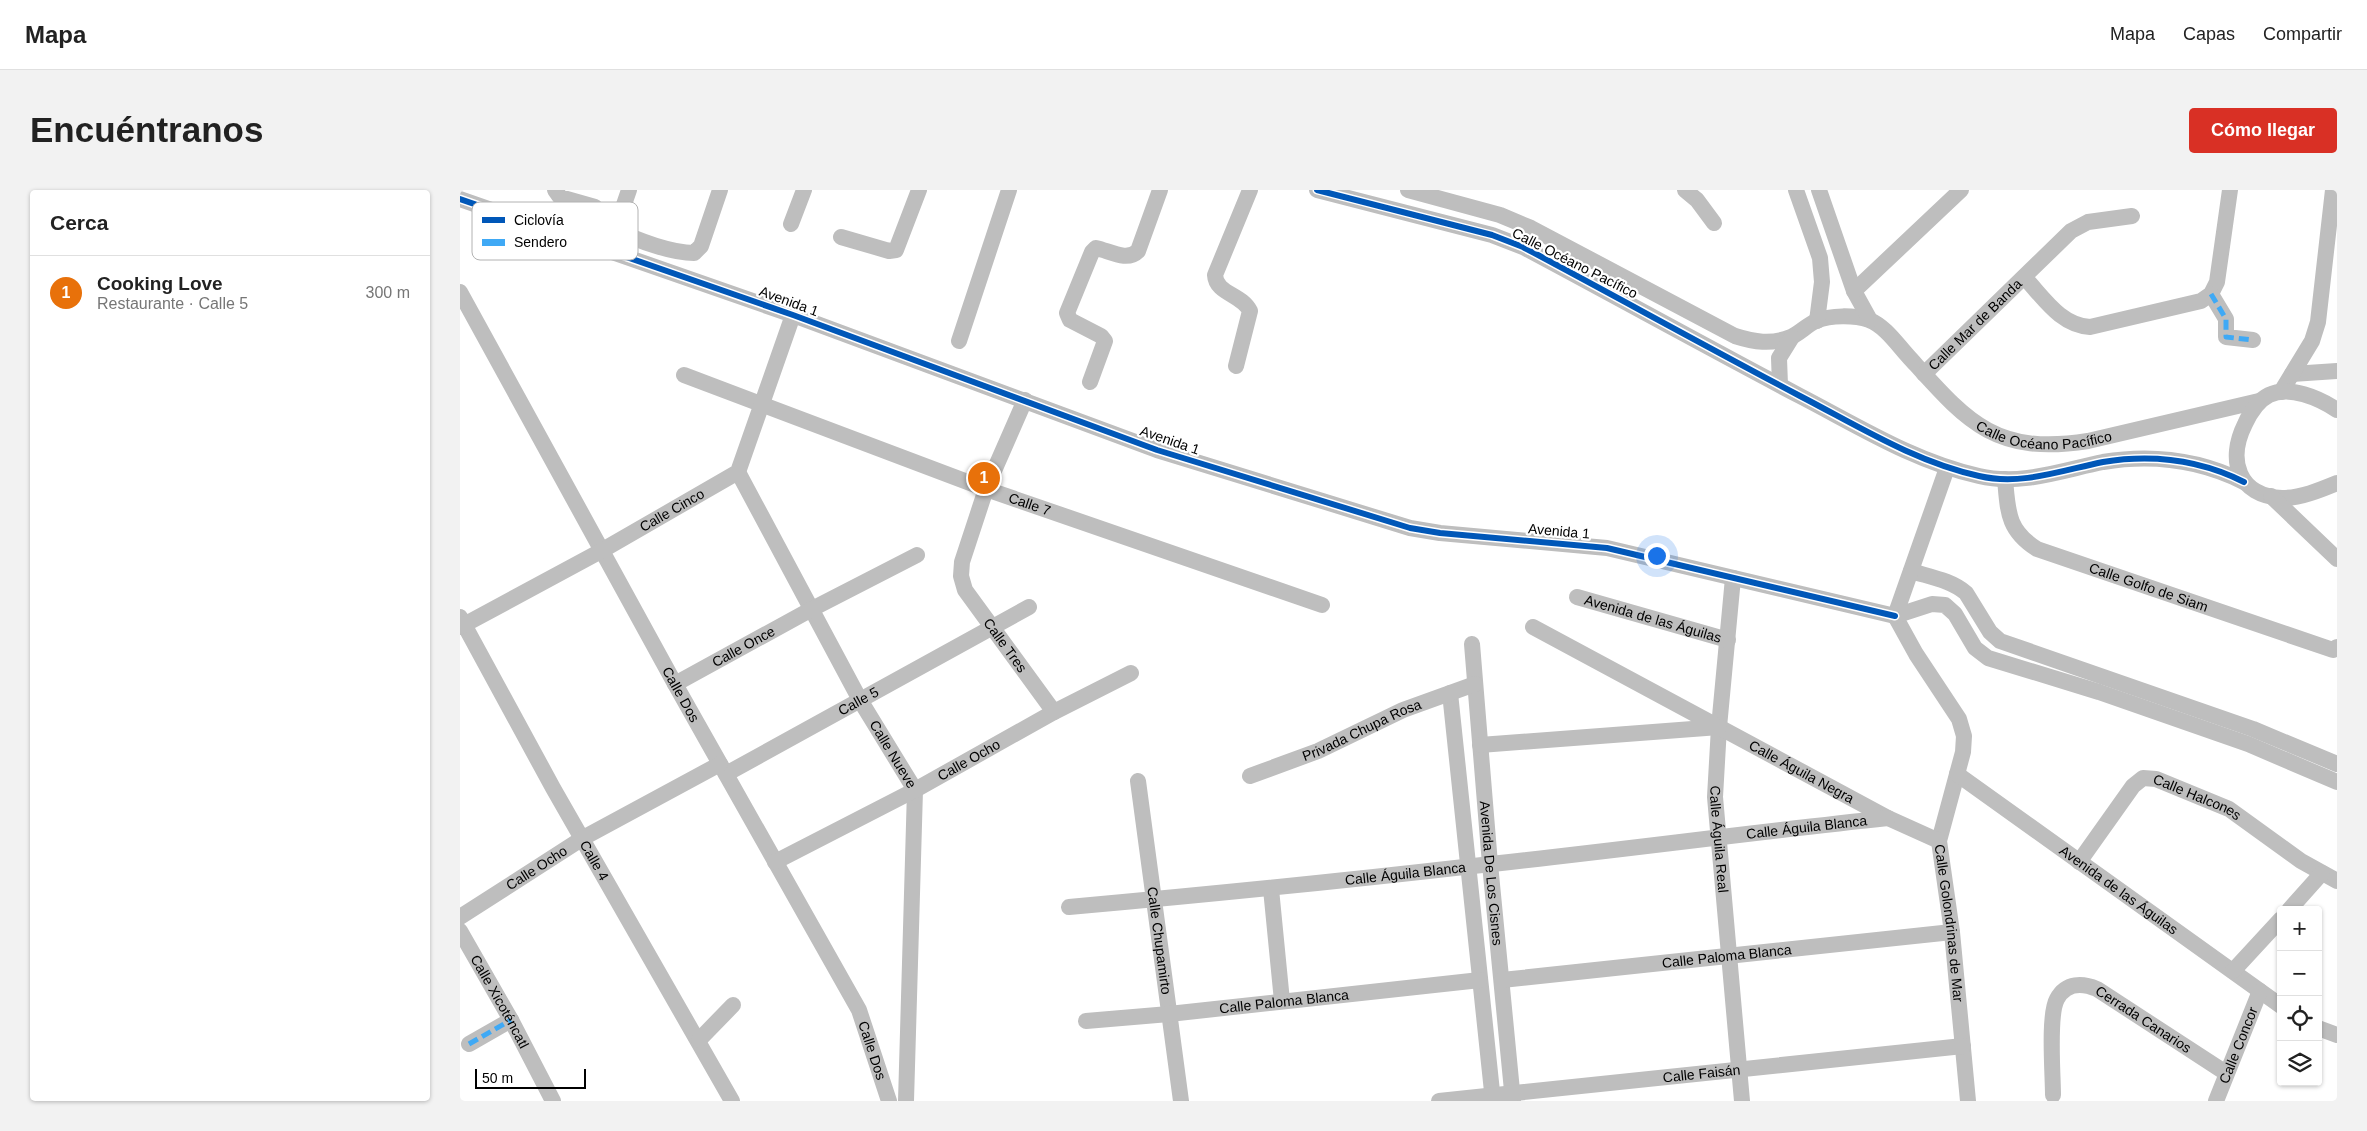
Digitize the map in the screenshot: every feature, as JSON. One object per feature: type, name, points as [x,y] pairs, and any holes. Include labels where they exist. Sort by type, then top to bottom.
[{"type":"street","points":[[555,190],[560,197],[578,202]]},
{"type":"street","points":[[625,202],[629,190]]},
{"type":"street","points":[[638,239],[682,253],[694,253],[701,246],[720,190]]},
{"type":"street","points":[[791,224],[804,190]]},
{"type":"street","points":[[841,237],[888,251],[896,250],[919,190]]},
{"type":"street","points":[[959,341],[1010,190]]},
{"type":"street","points":[[1090,382],[1105,341],[1101,336],[1070,320],[1067,312],[1092,252],[1096,248],[1127,257],[1134,255],[1138,251],[1160,190]]},
{"type":"street","points":[[1236,366],[1250,311],[1242,300],[1220,288],[1215,282],[1215,274],[1250,190]]},
{"type":"street","name":"Calle Océano Pacífico","points":[[1317,190],[1492,235],[1523,247],[1780,385],[1905,450],[1947,468],[1982,477],[2005,479],[2026,478],[2104,462],[2162,458],[2220,470],[2259,492],[2271,496]]},
{"type":"street","points":[[1404,212],[1409,190]]},
{"type":"street","name":"Calle Océano Pacífico","points":[[1409,190],[1500,215],[1531,228],[1735,336],[1754,343],[1772,342],[1792,337],[1816,321],[1835,317],[1870,320]]},
{"type":"street","points":[[1686,190],[1697,200],[1714,223]]},
{"type":"street","points":[[1796,190],[1820,258],[1822,282],[1816,321]]},
{"type":"street","name":"Calle Océano Pacífico","points":[[1819,190],[1854,291],[1870,320],[1884,330],[1954,407],[1976,425],[1991,433],[2018,442],[2068,444],[2259,401],[2281,392]]},
{"type":"street","points":[[1854,291],[1960,190]]},
{"type":"street","points":[[2230,190],[2217,282],[2212,294],[2226,319],[2226,337],[2253,340]]},
{"type":"street","points":[[2333,190],[2318,322],[2312,341],[2281,392],[2300,393],[2337,410]]},
{"type":"street","name":"Avenida 1","points":[[460,199],[472,203]]},
{"type":"street","points":[[2024,277],[2071,231],[2088,222],[2132,216]]},
{"type":"street","name":"Avenida 1","points":[[634,260],[1025,400],[1157,450],[1410,528],[1440,533],[1607,548],[1895,616]]},
{"type":"street","name":"Calle Mar de Banda","points":[[1924,374],[2024,277],[2062,317],[2076,326],[2090,327],[2201,301],[2212,294]]},
{"type":"street","name":"Calle Dos","points":[[460,292],[601,551],[859,1010],[889,1101]]},
{"type":"street","points":[[738,472],[793,316]]},
{"type":"street","points":[[1780,385],[1779,358],[1792,337]]},
{"type":"street","points":[[2292,374],[2337,371]]},
{"type":"street","name":"Calle 7","points":[[684,375],[986,490],[1322,606]]},
{"type":"street","points":[[986,490],[1025,400]]},
{"type":"street","points":[[2244,482],[2238,471],[2236,460],[2237,447],[2241,431],[2259,401]]},
{"type":"street","points":[[1895,616],[1947,468]]},
{"type":"street","name":"Calle Cinco","points":[[461,623],[601,551],[738,472]]},
{"type":"street","name":"Calle Nueve","points":[[738,472],[810,610],[860,700],[915,790],[906,1101]]},
{"type":"street","name":"Calle Golfo de Siam","points":[[2005,479],[2012,525],[2022,540],[2037,549],[2336,651]]},
{"type":"street","points":[[2271,496],[2292,498],[2337,483]]},
{"type":"street","name":"Calle Tres","points":[[986,490],[962,562],[961,576],[965,590],[1054,712]]},
{"type":"street","points":[[2271,496],[2337,559]]},
{"type":"street","name":"Calle Once","points":[[675,684],[810,610],[917,555]]},
{"type":"street","points":[[1911,571],[1953,584],[1966,593],[1990,632],[2000,641],[2101,685],[2250,737],[2337,764]]},
{"type":"street","name":"Calle Águila Real","points":[[1733,578],[1719,727],[1715,797],[1742,1101]]},
{"type":"street","points":[[1932,604],[1940,580]]},
{"type":"street","name":"Avenida de las Águilas","points":[[1577,597],[1728,640]]},
{"type":"street","points":[[1895,616],[1932,604],[1945,605],[1950,608],[1975,648],[1988,658],[2101,685]]},
{"type":"street","name":"Calle 5","points":[[723,769],[860,700],[1029,608]]},
{"type":"street","name":"Calle Golondrinas de Mar","points":[[1895,616],[1916,654],[1959,719],[1964,736],[1963,752],[1958,774],[1940,841],[1952,932],[1968,1101]]},
{"type":"street","name":"Calle 4","points":[[461,623],[732,1101]]},
{"type":"street","name":"Calle Águila Negra","points":[[1533,627],[1888,818],[1940,841]]},
{"type":"street","points":[[1988,658],[2000,641]]},
{"type":"street","name":"Avenida De Los Cisnes","points":[[1472,644],[1490,864],[1513,1097]]},
{"type":"street","name":"Calle Ocho","points":[[775,862],[915,790],[1054,712],[1131,673]]},
{"type":"street","name":"Privada Chupa Rosa","points":[[1250,776],[1318,751],[1403,710],[1475,684]]},
{"type":"street","name":"Avenida De Los Cisnes","points":[[1450,693],[1493,1098]]},
{"type":"street","points":[[1480,745],[1719,727]]},
{"type":"street","points":[[2250,737],[2337,782]]},
{"type":"street","name":"Calle Ocho","points":[[460,917],[583,838],[723,769]]},
{"type":"street","name":"Avenida de las Águilas","points":[[1958,774],[2277,1003]]},
{"type":"street","name":"Calle Halcones","points":[[2079,862],[2133,786],[2143,778],[2156,779],[2229,808],[2300,861],[2337,881]]},
{"type":"street","name":"Calle Chupamirto","points":[[1138,781],[1181,1101]]},
{"type":"street","name":"Calle Águila Blanca","points":[[1069,907],[1271,889],[1718,836],[1888,818]]},
{"type":"street","points":[[2293,906],[2322,873]]},
{"type":"street","points":[[1271,889],[1282,1001]]},
{"type":"street","points":[[2233,971],[2277,923]]},
{"type":"street","name":"Calle Xicoténcatl","points":[[460,931],[512,1020],[553,1101]]},
{"type":"street","name":"Calle Paloma Blanca","points":[[1502,980],[1952,932]]},
{"type":"street","name":"Calle Paloma Blanca","points":[[1086,1021],[1169,1014],[1480,980]]},
{"type":"street","name":"Cerrada Canarios","points":[[2053,1096],[2053,1013],[2057,998],[2071,986],[2084,984],[2097,990],[2226,1073]]},
{"type":"street","name":"Calle Concor","points":[[2216,1101],[2260,990]]},
{"type":"street","points":[[699,1040],[732,1005]]},
{"type":"street","points":[[468,1044],[512,1020]]},
{"type":"street","points":[[2322,1029],[2337,1035]]},
{"type":"street","name":"Calle Faisán","points":[[1439,1101],[1513,1097],[1963,1046]]},
{"type":"marked path","points":[[2211,294],[2226,319],[2226,337],[2253,340]]},
{"type":"marked path","points":[[469,1044],[511,1020]]},
{"type":"cycle path","points":[[1317,190],[1492,235],[1523,247],[1865,431],[1932,462],[1955,470],[1995,479],[2010,479],[2042,476],[2103,462],[2158,459],[2210,468],[2244,482]]},
{"type":"cycle path","points":[[460,199],[472,203]]},
{"type":"cycle path","points":[[635,260],[793,315],[1157,450],[1410,528],[1440,533],[1607,548],[1895,616]]},
{"type":"place","name":"Cooking Love","points":[[984,478]]}]
